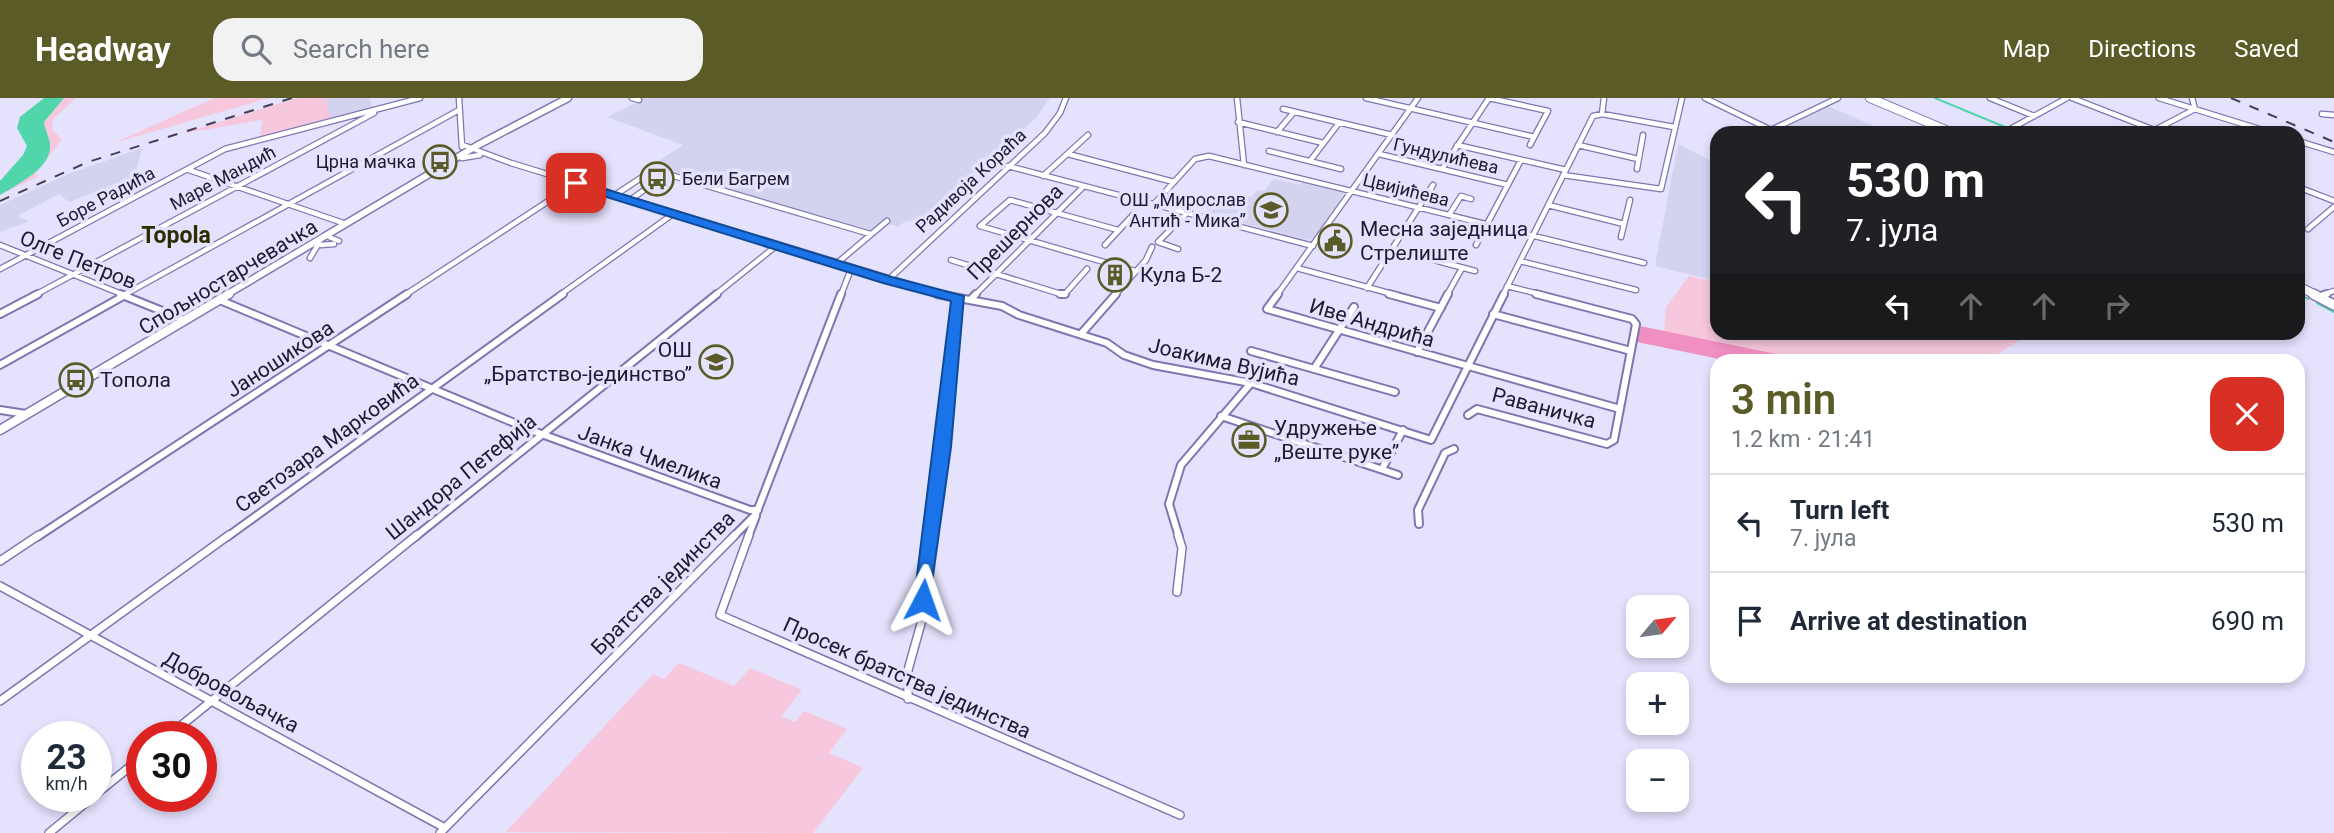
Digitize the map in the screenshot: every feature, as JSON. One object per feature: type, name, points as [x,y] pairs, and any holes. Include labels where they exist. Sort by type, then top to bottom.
[{"type":"main road","points":[[1870,98],[1936,126]]},
{"type":"main road","points":[[2305,290],[2334,305]]},
{"type":"street","points":[[385,107],[420,98]]},
{"type":"street","points":[[459,98],[459,110],[470,150],[568,98]]},
{"type":"street","points":[[632,98],[639,100]]},
{"type":"street","name":"Радивоја Кораћа","points":[[888,280],[1051,126],[1066,98]]},
{"type":"street","points":[[1237,98],[1244,164]]},
{"type":"street","points":[[1366,98],[1534,136]]},
{"type":"street","points":[[1418,98],[1297,268],[1441,308]]},
{"type":"street","points":[[1442,169],[1489,98],[1548,111],[1530,145]]},
{"type":"street","points":[[1602,114],[1604,98]]},
{"type":"street","points":[[1457,145],[1564,173],[1661,189],[1682,98]]},
{"type":"street","points":[[1705,98],[1764,126]]},
{"type":"street","points":[[1780,126],[1838,98]]},
{"type":"street","points":[[1990,98],[2034,116]]},
{"type":"street","points":[[2016,126],[2070,98],[2138,126]]},
{"type":"street","points":[[2159,98],[2250,126]]},
{"type":"street","points":[[2192,98],[2195,109]]},
{"type":"street","name":"Боре Радића","points":[[0,269],[225,149],[385,107]]},
{"type":"street","name":"Маре Мандић","points":[[0,314],[385,107]]},
{"type":"street","points":[[1283,109],[1392,135]]},
{"type":"street","points":[[2163,126],[2195,109]]},
{"type":"street","points":[[0,365],[447,114],[459,110]]},
{"type":"street","points":[[1277,132],[1294,112]]},
{"type":"street","points":[[1469,366],[1593,116],[1602,114],[1674,127]]},
{"type":"street","points":[[2322,114],[2334,115]]},
{"type":"street","points":[[1238,122],[1323,143]]},
{"type":"street","points":[[1310,161],[1339,123]]},
{"type":"street","points":[[1043,176],[1088,135]]},
{"type":"street","points":[[1637,169],[1643,135]]},
{"type":"street","points":[[2305,143],[2334,152]]},
{"type":"street","points":[[1578,145],[1638,159]]},
{"type":"street","name":"Јоакима Вујића","points":[[470,150],[888,280],[959,299],[1002,306],[1018,314],[1107,343],[1124,355],[1153,365],[1251,383],[1431,440],[1469,366]]},
{"type":"street","name":"Спољностарчевачка","points":[[29,415],[182,320],[470,150]]},
{"type":"street","name":"Спољностарчевачка","points":[[0,432],[320,244],[334,241],[470,150]]},
{"type":"street","points":[[1269,152],[1341,169]]},
{"type":"street","points":[[1068,154],[1174,181],[1153,205]]},
{"type":"street","name":"Гундулићева","points":[[1378,154],[1508,185]]},
{"type":"street","name":"Цвијићева","points":[[1174,181],[1201,156],[1244,164],[1644,263]]},
{"type":"street","points":[[1476,245],[1521,160]]},
{"type":"street","points":[[1009,166],[1312,246]]},
{"type":"street","points":[[189,170],[346,224]]},
{"type":"street","points":[[615,195],[650,172]]},
{"type":"street","points":[[630,200],[667,174],[870,234]]},
{"type":"street","name":"Јаношикова","points":[[0,561],[576,183]]},
{"type":"street","points":[[1367,288],[1433,185]]},
{"type":"street","name":"Прешернова","points":[[970,300],[993,274],[1083,187]]},
{"type":"street","points":[[2305,190],[2334,201]]},
{"type":"street","points":[[1449,215],[1461,196],[1471,199]]},
{"type":"street","points":[[1118,230],[1010,200],[980,226],[1135,271]]},
{"type":"street","points":[[1621,237],[1630,200]]},
{"type":"street","points":[[1548,205],[1624,224]]},
{"type":"street","points":[[2308,229],[2334,207]]},
{"type":"street","name":"Светозара Марковића","points":[[0,701],[673,214]]},
{"type":"street","points":[[1178,249],[1158,242],[1186,214]]},
{"type":"street","points":[[1105,245],[1133,215]]},
{"type":"street","points":[[836,264],[887,221]]},
{"type":"street","points":[[310,258],[320,244]]},
{"type":"street","name":"Олге Петров","points":[[0,246],[182,320]]},
{"type":"street","name":"Шандора Петефија","points":[[187,721],[776,246]]},
{"type":"street","points":[[1081,334],[1146,260],[1152,247]]},
{"type":"street","points":[[1393,249],[1475,271]]},
{"type":"street","points":[[951,260],[1064,295],[1087,269]]},
{"type":"street","points":[[1520,261],[1636,290]]},
{"type":"street","name":"Иве Андрића","points":[[1297,268],[1268,309],[1620,409]]},
{"type":"street","points":[[1417,352],[1462,268]]},
{"type":"street","name":"Братства јединства","points":[[442,830],[757,512],[851,269]]},
{"type":"street","points":[[1507,286],[1632,319],[1636,324],[1620,409]]},
{"type":"street","points":[[2318,297],[2334,291]]},
{"type":"street","points":[[908,699],[908,670],[922,620],[926,558],[943,447],[955,308],[959,299]]},
{"type":"street","name":"Јанка Чмелика","points":[[222,301],[327,347],[542,434],[757,512]]},
{"type":"street","points":[[1314,369],[1354,307]]},
{"type":"street","points":[[1493,314],[1630,351]]},
{"type":"street","points":[[1251,351],[1395,392]]},
{"type":"street","points":[[1177,592],[1182,548],[1169,504],[1181,465],[1251,383]]},
{"type":"street","name":"Раваничка","points":[[1468,415],[1477,409],[1612,442],[1620,409]]},
{"type":"street","points":[[0,410],[29,415]]},
{"type":"street","points":[[1221,416],[1398,475]]},
{"type":"street","points":[[1382,469],[1404,430]]},
{"type":"street","points":[[1419,524],[1418,510],[1445,453],[1454,449]]},
{"type":"street","name":"Просек братства јединства","points":[[757,512],[720,615],[1180,815]]},
{"type":"street","name":"Добровољачка","points":[[0,586],[442,830]]},
{"type":"street","points":[[112,781],[126,770]]},
{"type":"street","points":[[49,833],[74,812]]},
{"type":"shaded area","points":[[44,98],[64,98],[44,122],[50,144],[46,161],[24,181],[0,195],[0,181],[23,155],[27,146],[17,128],[20,117]]},
{"type":"shaded area","points":[[64,98],[76,98],[53,119],[52,130],[62,139],[46,160],[50,144],[44,122]]},
{"type":"shaded area","points":[[214,98],[269,98],[114,143]]},
{"type":"shaded area","points":[[297,98],[332,98],[326,100],[331,120],[260,139],[262,120],[181,134]]},
{"type":"shaded area","points":[[369,98],[373,109],[331,120],[325,100]]},
{"type":"shaded area","points":[[645,98],[1050,98],[1036,118],[924,218],[904,222],[898,227],[882,222],[868,232],[667,170],[669,167],[656,163],[683,145],[607,117]]},
{"type":"shaded area","points":[[1828,106],[1874,126],[1788,126]]},
{"type":"shaded area","points":[[1678,144],[1710,160],[1710,279],[1655,266]]},
{"type":"shaded area","points":[[142,148],[135,176],[69,202],[59,194],[17,216],[29,221],[0,232],[0,205],[71,173]]},
{"type":"shaded area","points":[[44,163],[35,175],[39,176],[0,195]]},
{"type":"shaded area","name":"ОШ „Мирослав Антић - Мика”","points":[[1274,179],[1300,185],[1304,181],[1341,190],[1344,194],[1314,238],[1307,240],[1209,214],[1212,211],[1207,209],[1220,194],[1241,199],[1245,195],[1251,197],[1258,190],[1264,191]]},
{"type":"shaded area","points":[[1689,276],[1710,280],[1710,340],[2020,340],[1998,354],[1775,354],[1664,332],[1666,307]]},
{"type":"shaded area","points":[[1640,326],[1776,354],[1710,354],[1710,357],[1637,342]]},
{"type":"shaded area","points":[[679,663],[734,686],[750,668],[802,690],[781,716],[795,722],[804,711],[847,729],[829,753],[863,768],[813,833],[506,832],[653,674],[664,679]]},
{"type":"waterway","points":[[1935,98],[2003,126]]},
{"type":"waterway","points":[[2317,303],[2334,312]]},
{"type":"railway","points":[[0,201],[88,162],[292,98]]},
{"type":"railway","points":[[2231,98],[2297,126]]},
{"type":"railway","points":[[2305,130],[2334,142]]},
{"type":"place","name":"Црна мачка","points":[[440,162]]},
{"type":"place","name":"Бели Багрем","points":[[657,179]]},
{"type":"place","name":"ОШ „Мирослав Антић - Мика”","points":[[1271,210]]},
{"type":"place","name":"Месна заједница Стрелиште","points":[[1335,241]]},
{"type":"place","name":"Кула Б-2","points":[[1115,275]]},
{"type":"place","name":"ОШ „Братство-јединство”","points":[[716,362]]},
{"type":"place","name":"Топола","points":[[76,380]]},
{"type":"place","name":"Удружење „Веште руке”","points":[[1249,440]]},
{"type":"district","name":"Topola","points":[[176,235]]},
{"type":"route","points":[[576,183],[888,280],[959,299],[955,308],[943,447],[926,558],[923,600]]}]
